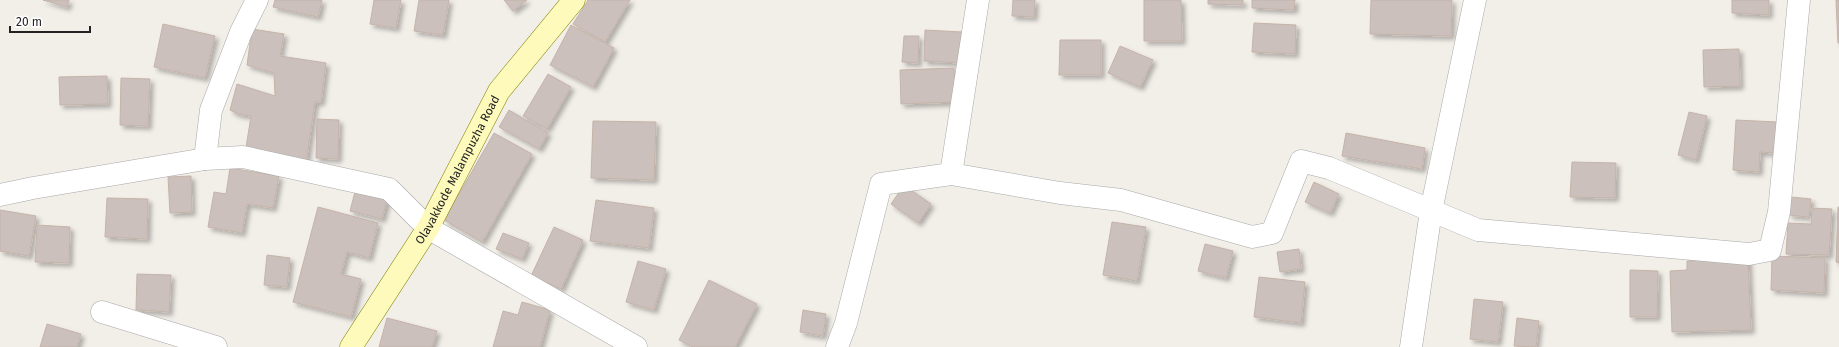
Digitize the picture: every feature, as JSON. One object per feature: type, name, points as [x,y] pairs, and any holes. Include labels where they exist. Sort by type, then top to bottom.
[{"type":"main road","name":"Olavakkode Malampuzha Road","points":[[351,347],[428,228],[499,91],[574,0]]},
{"type":"street","points":[[205,159],[211,110],[241,32],[257,0]]},
{"type":"street","points":[[952,174],[978,0]]},
{"type":"street","points":[[1410,347],[1431,211],[1475,0]]},
{"type":"street","points":[[837,347],[846,323],[881,184],[952,174],[1060,193],[1121,200],[1252,237],[1272,233],[1301,161],[1329,168],[1478,230],[1749,254],[1770,250],[1779,212],[1799,0]]},
{"type":"street","points":[[0,195],[41,186],[205,159],[243,157],[389,189],[428,228],[636,347]]},
{"type":"street","points":[[102,312],[216,347]]},
{"type":"building","points":[[43,0],[69,0],[67,7]]},
{"type":"building","points":[[275,0],[322,0],[318,17],[273,7]]},
{"type":"building","points":[[374,0],[401,0],[396,28],[370,24]]},
{"type":"building","points":[[419,0],[449,0],[443,35],[414,31]]},
{"type":"building","points":[[504,0],[527,0],[513,11]]},
{"type":"building","points":[[588,0],[630,0],[605,42],[573,24]]},
{"type":"building","points":[[1013,0],[1035,0],[1034,17],[1012,16]]},
{"type":"building","points":[[1144,0],[1181,0],[1182,41],[1144,41]]},
{"type":"building","points":[[1208,0],[1243,0],[1243,5],[1208,4]]},
{"type":"building","points":[[1252,0],[1295,0],[1294,10],[1252,8]]},
{"type":"building","points":[[1371,0],[1452,0],[1451,36],[1370,34]]},
{"type":"building","points":[[1732,0],[1769,0],[1769,15],[1732,13]]},
{"type":"building","points":[[1836,0],[1839,0],[1839,43],[1838,43]]},
{"type":"building","points":[[1254,23],[1296,25],[1295,54],[1252,52]]},
{"type":"building","points":[[163,24],[215,36],[205,78],[154,67]]},
{"type":"building","points":[[571,25],[614,48],[593,87],[550,65]]},
{"type":"building","points":[[252,29],[284,34],[280,56],[326,63],[321,102],[315,102],[306,163],[245,154],[251,116],[238,114],[230,110],[237,84],[275,96],[274,73],[247,65]]},
{"type":"building","points":[[925,30],[962,32],[961,63],[924,61]]},
{"type":"building","points":[[904,36],[919,36],[918,63],[902,62]]},
{"type":"building","points":[[1060,40],[1101,40],[1101,75],[1059,75]]},
{"type":"building","points":[[1120,46],[1153,60],[1140,87],[1108,73]]},
{"type":"building","points":[[1739,49],[1740,86],[1704,87],[1703,50]]},
{"type":"building","points":[[954,68],[955,102],[901,104],[900,70]]},
{"type":"building","points":[[548,74],[571,87],[547,129],[523,116]]},
{"type":"building","points":[[107,76],[108,104],[60,105],[59,77]]},
{"type":"building","points":[[121,78],[150,79],[148,126],[120,125]]},
{"type":"building","points":[[509,110],[548,133],[539,149],[499,127]]},
{"type":"building","points":[[1689,112],[1707,116],[1696,160],[1678,155]]},
{"type":"building","points":[[317,119],[339,120],[338,159],[316,158]]},
{"type":"building","points":[[1736,120],[1777,122],[1775,153],[1760,152],[1759,172],[1733,170]]},
{"type":"building","points":[[593,121],[656,122],[654,180],[591,178]]},
{"type":"building","points":[[494,133],[532,154],[482,242],[444,220]]},
{"type":"building","points":[[1346,133],[1425,148],[1422,169],[1342,156]]},
{"type":"building","points":[[1572,162],[1616,163],[1615,198],[1570,197]]},
{"type":"building","points":[[230,168],[279,176],[273,208],[247,204],[242,233],[208,227],[214,192],[226,194]]},
{"type":"building","points":[[191,176],[192,212],[170,213],[168,177]]},
{"type":"building","points":[[1314,182],[1339,194],[1330,213],[1305,202]]},
{"type":"building","points":[[904,185],[931,204],[918,223],[891,204]]},
{"type":"building","points":[[356,188],[388,196],[382,219],[350,211]]},
{"type":"building","points":[[1791,197],[1811,199],[1809,217],[1789,215]]},
{"type":"building","points":[[107,198],[148,199],[147,239],[105,237]]},
{"type":"building","points":[[596,200],[654,208],[649,248],[590,241]]},
{"type":"building","points":[[318,207],[378,223],[369,258],[347,252],[341,274],[361,279],[351,317],[293,302]]},
{"type":"building","points":[[1839,207],[1839,263],[1836,262]]},
{"type":"building","points":[[1812,208],[1832,209],[1829,255],[1786,254],[1788,223],[1811,224]]},
{"type":"building","points":[[0,210],[36,216],[29,256],[0,251]]},
{"type":"building","points":[[1112,222],[1146,227],[1137,281],[1103,275]]},
{"type":"building","points":[[37,225],[70,227],[69,263],[35,262]]},
{"type":"building","points":[[554,227],[583,240],[561,289],[531,276]]},
{"type":"building","points":[[503,233],[529,243],[522,259],[496,249]]},
{"type":"building","points":[[1205,244],[1233,251],[1226,278],[1198,271]]},
{"type":"building","points":[[1299,249],[1301,269],[1280,272],[1277,252]]},
{"type":"building","points":[[267,255],[290,258],[287,287],[264,285]]},
{"type":"building","points":[[1772,256],[1825,258],[1824,293],[1771,290]]},
{"type":"building","points":[[1748,258],[1751,330],[1672,332],[1670,271],[1687,270],[1687,261]]},
{"type":"building","points":[[638,261],[666,269],[654,310],[626,302]]},
{"type":"building","points":[[1630,270],[1658,271],[1657,317],[1630,317]]},
{"type":"building","points":[[137,274],[171,275],[169,312],[136,310]]},
{"type":"building","points":[[1259,277],[1305,282],[1301,323],[1254,317]]},
{"type":"building","points":[[709,280],[757,304],[735,347],[693,347],[679,340]]},
{"type":"building","points":[[1474,299],[1503,302],[1498,342],[1470,339]]},
{"type":"building","points":[[522,302],[550,310],[540,347],[493,347],[503,311],[518,315]]},
{"type":"building","points":[[803,310],[826,314],[823,336],[800,332]]},
{"type":"building","points":[[387,318],[437,331],[432,347],[379,347]]},
{"type":"building","points":[[1517,318],[1539,321],[1536,347],[1514,346]]},
{"type":"building","points":[[47,324],[81,334],[77,347],[40,347]]}]
